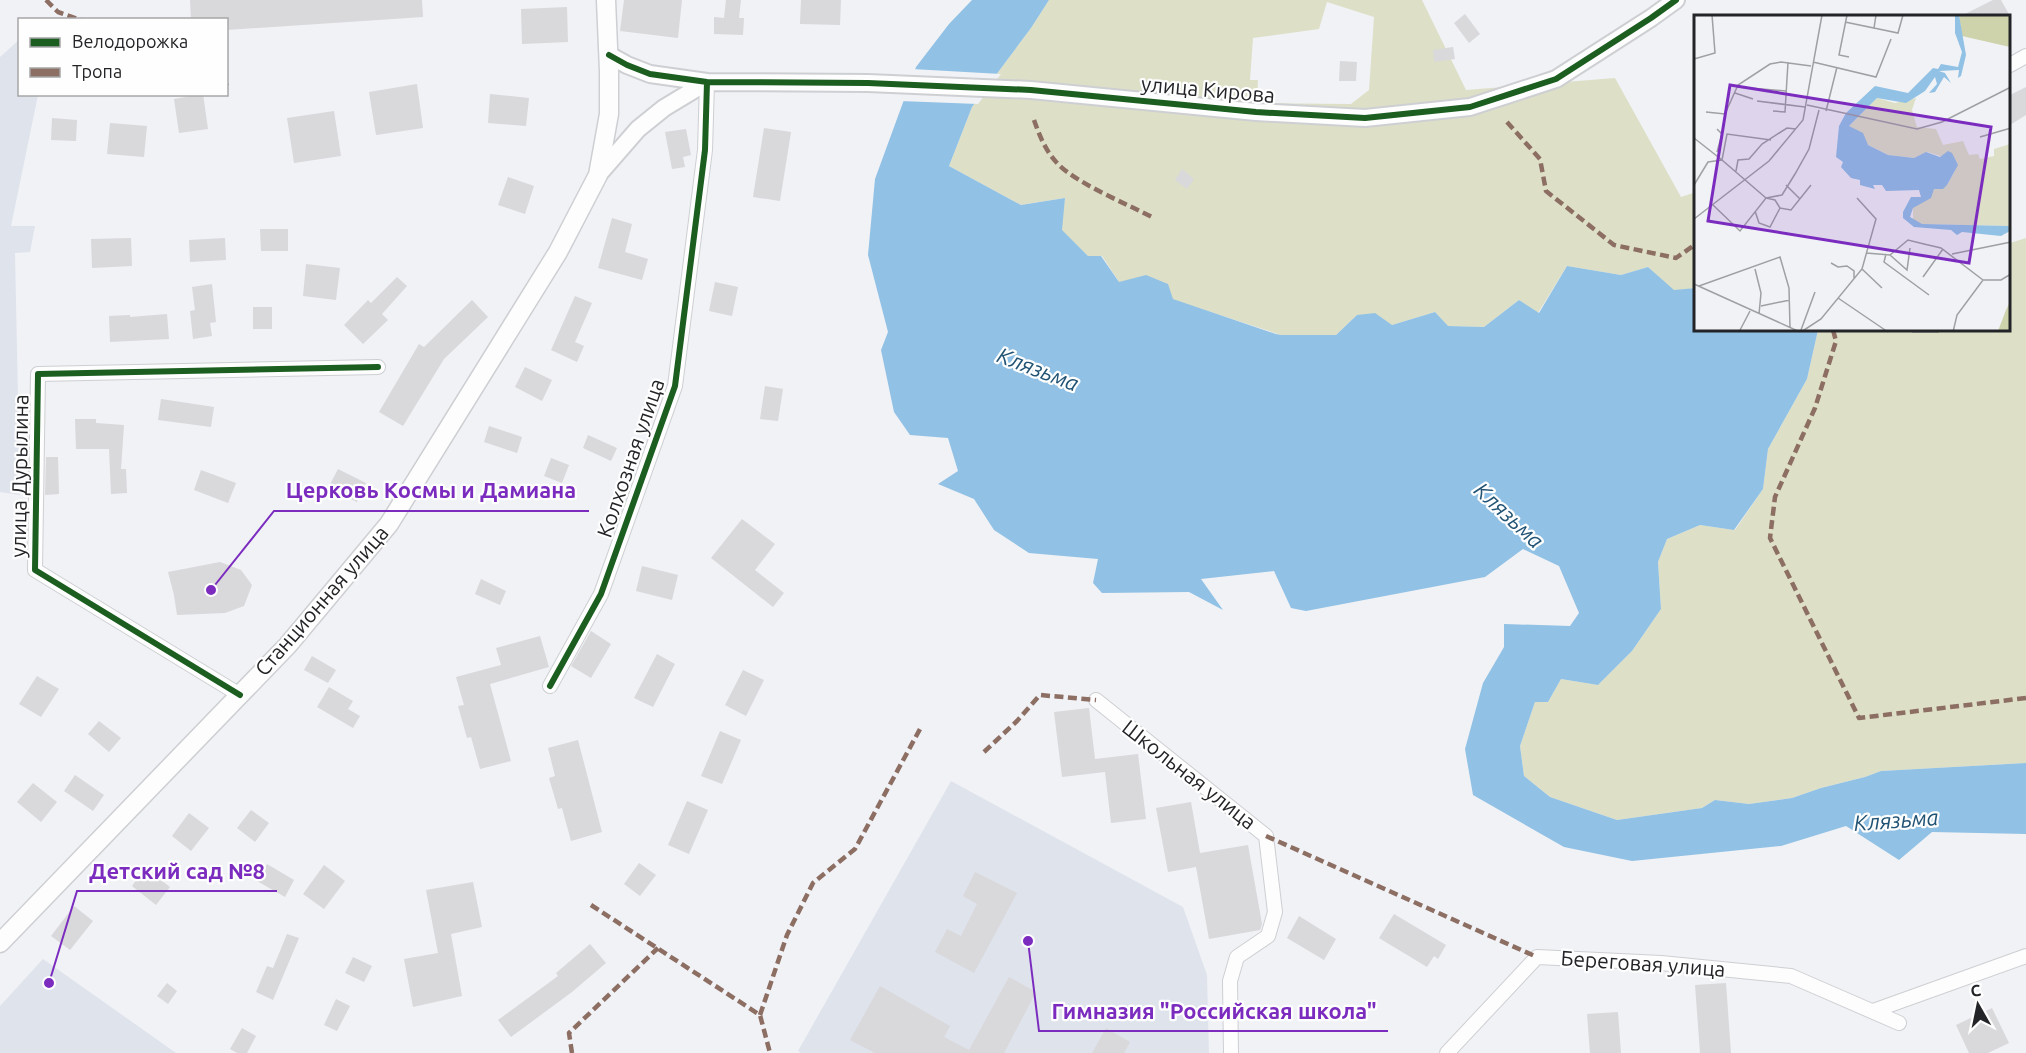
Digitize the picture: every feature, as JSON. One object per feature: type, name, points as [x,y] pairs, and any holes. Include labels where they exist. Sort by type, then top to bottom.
[{"type":"main road","name":"Станционная улица","points":[[0,943],[288,645],[389,524],[558,252],[598,175],[609,114],[606,0]]},
{"type":"street","name":"улица Кирова","points":[[609,54],[627,65],[650,74],[707,82],[868,83],[1031,90],[1256,112],[1365,118],[1470,107],[1556,79],[1677,0]]},
{"type":"street","points":[[2011,64],[2026,56]]},
{"type":"street","points":[[598,175],[638,129],[664,108],[707,82]]},
{"type":"street","name":"Колхозная улица","points":[[550,686],[602,594],[675,386],[705,150],[707,82]]},
{"type":"street","name":"улица Дурылина","points":[[240,695],[35,570],[38,374],[378,367]]},
{"type":"street","name":"Школьная улица","points":[[1096,700],[1266,836],[1275,912],[1268,936],[1237,957],[1230,981],[1231,1053]]},
{"type":"street","points":[[1873,1011],[2026,956]]},
{"type":"street","name":"Береговая улица","points":[[1447,1053],[1537,957],[1661,963],[1791,976],[1899,1023]]},
{"type":"shaded area","points":[[18,41],[18,96],[38,96],[11,226],[35,226],[30,252],[15,253],[20,495],[0,492],[0,57]]},
{"type":"shaded area","points":[[951,781],[1183,907],[1207,975],[1209,1053],[801,1053],[798,1051]]},
{"type":"shaded area","points":[[43,959],[176,1053],[0,1053],[0,1006]]},
{"type":"green space","points":[[1049,0],[1422,0],[1466,90],[1615,78],[1681,197],[1694,193],[1694,288],[1674,291],[1648,267],[1621,275],[1567,266],[1538,313],[1519,300],[1484,327],[1447,326],[1435,312],[1392,325],[1357,315],[1336,335],[1281,335],[1119,282],[1102,256],[1088,256],[1061,230],[1065,198],[1021,205],[949,166],[972,107]],"holes":[[[1327,2],[1374,17],[1369,90],[1351,104],[1257,103],[1258,80],[1250,80],[1253,38],[1319,29]]]},
{"type":"green space","points":[[2026,238],[2026,763],[1881,771],[1792,798],[1749,804],[1715,800],[1702,808],[1617,820],[1550,797],[1524,776],[1520,746],[1535,702],[1548,702],[1561,679],[1598,685],[1632,651],[1661,609],[1658,562],[1667,539],[1700,525],[1735,530],[1763,489],[1768,449],[1807,379],[1818,332],[2011,332],[2011,243]]},
{"type":"water","name":"Клязьма","points":[[972,0],[1049,0],[972,107],[949,166],[1021,205],[1065,198],[1062,230],[1088,256],[1101,256],[1119,282],[1146,275],[1168,284],[1173,299],[1276,334],[1336,335],[1357,315],[1375,313],[1392,325],[1435,312],[1448,326],[1484,327],[1519,300],[1539,313],[1567,266],[1621,275],[1648,267],[1674,290],[1694,288],[1694,332],[1818,332],[1807,379],[1768,449],[1763,489],[1734,530],[1700,525],[1667,539],[1658,562],[1661,609],[1632,651],[1598,685],[1561,679],[1548,702],[1535,702],[1520,746],[1524,776],[1550,797],[1617,820],[1702,808],[1715,800],[1749,804],[1792,798],[1881,771],[2026,763],[2026,834],[1932,832],[1899,860],[1846,826],[1781,846],[1632,861],[1564,847],[1473,795],[1465,749],[1483,683],[1504,647],[1504,624],[1570,626],[1579,613],[1559,566],[1523,549],[1485,577],[1306,611],[1291,608],[1274,571],[1201,579],[1223,610],[1189,592],[1102,593],[1093,583],[1098,559],[1029,553],[994,530],[974,499],[938,484],[958,471],[948,438],[910,435],[894,412],[881,350],[888,332],[868,255],[875,179],[916,67],[949,24]]},
{"type":"pier","points":[[912,69],[1001,74],[978,104],[900,101]]},
{"type":"building","points":[[190,0],[422,0],[423,17],[228,30],[228,18],[191,18]]},
{"type":"building","points":[[624,0],[682,0],[678,38],[620,31]]},
{"type":"building","points":[[726,0],[741,0],[739,18],[744,18],[743,35],[714,34],[714,17],[724,18]]},
{"type":"building","points":[[801,0],[841,0],[840,25],[800,24]]},
{"type":"building","points":[[1993,0],[2001,0],[2009,15],[1963,15]]},
{"type":"building","points":[[567,7],[568,42],[522,44],[521,9]]},
{"type":"building","points":[[1465,14],[1480,34],[1469,43],[1454,23]]},
{"type":"building","points":[[1453,47],[1455,59],[1434,62],[1433,50]]},
{"type":"building","points":[[1340,61],[1357,62],[1356,81],[1339,81]]},
{"type":"building","points":[[417,84],[423,128],[376,135],[369,92]]},
{"type":"building","points":[[2026,87],[2026,115],[2011,124],[2011,94]]},
{"type":"building","points":[[490,94],[529,98],[526,126],[488,123]]},
{"type":"building","points":[[203,96],[208,129],[179,133],[174,99]]},
{"type":"building","points":[[334,111],[341,156],[294,163],[287,118]]},
{"type":"building","points":[[52,118],[77,120],[76,141],[51,140]]},
{"type":"building","points":[[110,123],[147,126],[144,157],[107,154]]},
{"type":"building","points":[[764,128],[791,132],[780,201],[753,197]]},
{"type":"building","points":[[686,129],[691,155],[683,157],[685,167],[672,169],[665,132]]},
{"type":"building","points":[[1182,169],[1194,179],[1187,189],[1175,180]]},
{"type":"building","points":[[508,177],[534,186],[525,214],[498,205]]},
{"type":"building","points":[[612,218],[632,224],[625,252],[648,259],[642,280],[598,268]]},
{"type":"building","points":[[260,229],[288,229],[288,251],[261,251]]},
{"type":"building","points":[[131,238],[132,266],[92,268],[91,239]]},
{"type":"building","points":[[225,238],[226,260],[190,262],[189,240]]},
{"type":"building","points":[[306,264],[340,268],[336,300],[303,296]]},
{"type":"building","points":[[397,277],[407,286],[382,314],[388,320],[363,344],[344,325],[368,300],[371,303]]},
{"type":"building","points":[[715,282],[738,287],[732,316],[709,311]]},
{"type":"building","points":[[212,284],[216,322],[210,323],[212,336],[193,339],[190,311],[195,310],[192,287]]},
{"type":"building","points":[[575,296],[592,303],[575,342],[584,346],[577,362],[551,350]]},
{"type":"building","points":[[472,300],[488,317],[444,359],[403,426],[379,412],[419,344],[424,347]]},
{"type":"building","points":[[253,307],[272,307],[272,329],[253,329]]},
{"type":"building","points":[[167,314],[169,339],[110,342],[109,316]]},
{"type":"building","points":[[525,367],[552,380],[542,401],[515,387]]},
{"type":"building","points":[[765,386],[783,389],[778,421],[760,419]]},
{"type":"building","points":[[161,399],[214,407],[211,427],[158,420]]},
{"type":"building","points":[[75,419],[96,419],[96,423],[124,425],[121,469],[126,469],[127,493],[111,494],[109,449],[76,449]]},
{"type":"building","points":[[489,426],[522,437],[517,453],[484,442]]},
{"type":"building","points":[[588,435],[617,448],[611,461],[583,448]]},
{"type":"building","points":[[46,457],[58,457],[59,494],[45,495]]},
{"type":"building","points":[[551,458],[569,465],[562,483],[544,476]]},
{"type":"building","points":[[338,469],[366,483],[357,502],[328,488]]},
{"type":"building","points":[[201,470],[236,483],[228,503],[194,490]]},
{"type":"building","points":[[742,519],[775,544],[755,570],[784,593],[773,607],[711,558]]},
{"type":"building","points":[[220,562],[241,570],[252,585],[244,606],[225,613],[177,615],[168,572]]},
{"type":"building","points":[[642,566],[678,575],[672,600],[636,591]]},
{"type":"building","points":[[481,579],[506,591],[500,605],[475,594]]},
{"type":"building","points":[[591,631],[611,644],[591,678],[571,666]]},
{"type":"building","points":[[540,636],[549,667],[490,684],[511,761],[480,769],[471,737],[467,738],[458,706],[464,705],[456,677],[501,665],[496,648]]},
{"type":"building","points":[[657,654],[675,664],[653,707],[634,698]]},
{"type":"building","points":[[312,656],[336,670],[328,683],[304,670]]},
{"type":"building","points":[[743,670],[764,680],[746,716],[725,705]]},
{"type":"building","points":[[37,676],[59,689],[41,717],[19,704]]},
{"type":"building","points":[[329,687],[353,701],[348,709],[360,716],[353,728],[317,707]]},
{"type":"building","points":[[1089,708],[1095,759],[1138,754],[1146,819],[1111,823],[1105,772],[1062,777],[1054,712]]},
{"type":"building","points":[[99,721],[121,738],[109,752],[88,734]]},
{"type":"building","points":[[720,731],[741,740],[722,784],[701,776]]},
{"type":"building","points":[[578,740],[602,832],[571,841],[562,808],[558,809],[549,778],[555,776],[548,748]]},
{"type":"building","points":[[75,775],[104,795],[93,811],[64,791]]},
{"type":"building","points":[[33,783],[57,802],[41,822],[17,802]]},
{"type":"building","points":[[687,801],[708,810],[689,854],[668,845]]},
{"type":"building","points":[[1191,802],[1200,853],[1248,845],[1262,924],[1260,930],[1209,939],[1196,867],[1168,872],[1156,808]]},
{"type":"building","points":[[251,810],[269,823],[255,842],[237,828]]},
{"type":"building","points":[[189,813],[209,828],[191,851],[172,836]]},
{"type":"building","points":[[639,863],[656,875],[640,896],[624,884]]},
{"type":"building","points":[[267,864],[294,880],[285,897],[257,881]]},
{"type":"building","points":[[324,865],[345,881],[324,909],[303,894]]},
{"type":"building","points":[[145,868],[170,887],[156,905],[132,886]]},
{"type":"building","points":[[975,872],[1017,893],[974,973],[935,952],[947,929],[961,936],[977,904],[963,896]]},
{"type":"building","points":[[473,882],[482,927],[451,934],[462,996],[413,1007],[404,959],[438,953],[426,890]]},
{"type":"building","points":[[74,906],[93,921],[70,950],[51,936]]},
{"type":"building","points":[[1394,914],[1446,945],[1438,959],[1434,956],[1427,967],[1379,938]]},
{"type":"building","points":[[1299,916],[1336,939],[1324,960],[1287,938]]},
{"type":"building","points":[[287,934],[299,938],[273,1000],[256,992],[267,966],[273,968]]},
{"type":"building","points":[[590,944],[606,963],[572,992],[511,1037],[498,1020],[558,976],[556,973]]},
{"type":"building","points":[[353,957],[372,966],[364,982],[345,973]]},
{"type":"building","points":[[1009,977],[1036,992],[1004,1053],[875,1053],[850,1040],[880,986],[950,1026],[944,1037],[969,1050]]},
{"type":"building","points":[[167,983],[177,991],[168,1004],[157,996]]},
{"type":"building","points":[[1726,983],[1731,1053],[1700,1053],[1695,985]]},
{"type":"building","points":[[336,999],[350,1006],[337,1031],[324,1025]]},
{"type":"building","points":[[1992,1008],[2009,1043],[1988,1053],[1969,1053],[1956,1025]]},
{"type":"building","points":[[1618,1012],[1621,1053],[1590,1053],[1587,1014]]},
{"type":"building","points":[[242,1028],[256,1036],[247,1053],[237,1053],[230,1049]]},
{"type":"building","points":[[1106,1028],[1130,1042],[1124,1053],[1092,1053]]},
{"type":"marked path","points":[[46,0],[58,12],[75,18]]},
{"type":"marked path","points":[[1034,120],[1047,150],[1059,165],[1091,187],[1154,218]]},
{"type":"marked path","points":[[1507,122],[1540,159],[1546,191],[1614,245],[1676,258],[1694,245]]},
{"type":"marked path","points":[[1834,332],[1836,341],[1815,408],[1775,497],[1770,538],[1859,718],[2026,698]]},
{"type":"marked path","points":[[984,752],[1017,721],[1040,695],[1096,700]]},
{"type":"marked path","points":[[760,1015],[787,935],[813,883],[855,849],[920,729]]},
{"type":"marked path","points":[[1266,836],[1537,957]]},
{"type":"marked path","points":[[591,905],[760,1015],[770,1053]]},
{"type":"marked path","points":[[572,1053],[569,1033],[658,948]]},
{"type":"cycle path","points":[[609,55],[650,74],[707,82],[868,83],[1031,90],[1256,112],[1365,118],[1470,107],[1556,79],[1676,0]]},
{"type":"cycle path","points":[[550,686],[601,594],[675,386],[705,150],[707,82]]},
{"type":"cycle path","points":[[240,695],[35,570],[38,374],[378,367]]},
{"type":"place","name":"Церковь Космы и Дамиана","points":[[211,590]]},
{"type":"place","name":"Гимназия \"Российская школа\"","points":[[1028,941]]},
{"type":"place","name":"Детский сад №8","points":[[49,983]]}]
